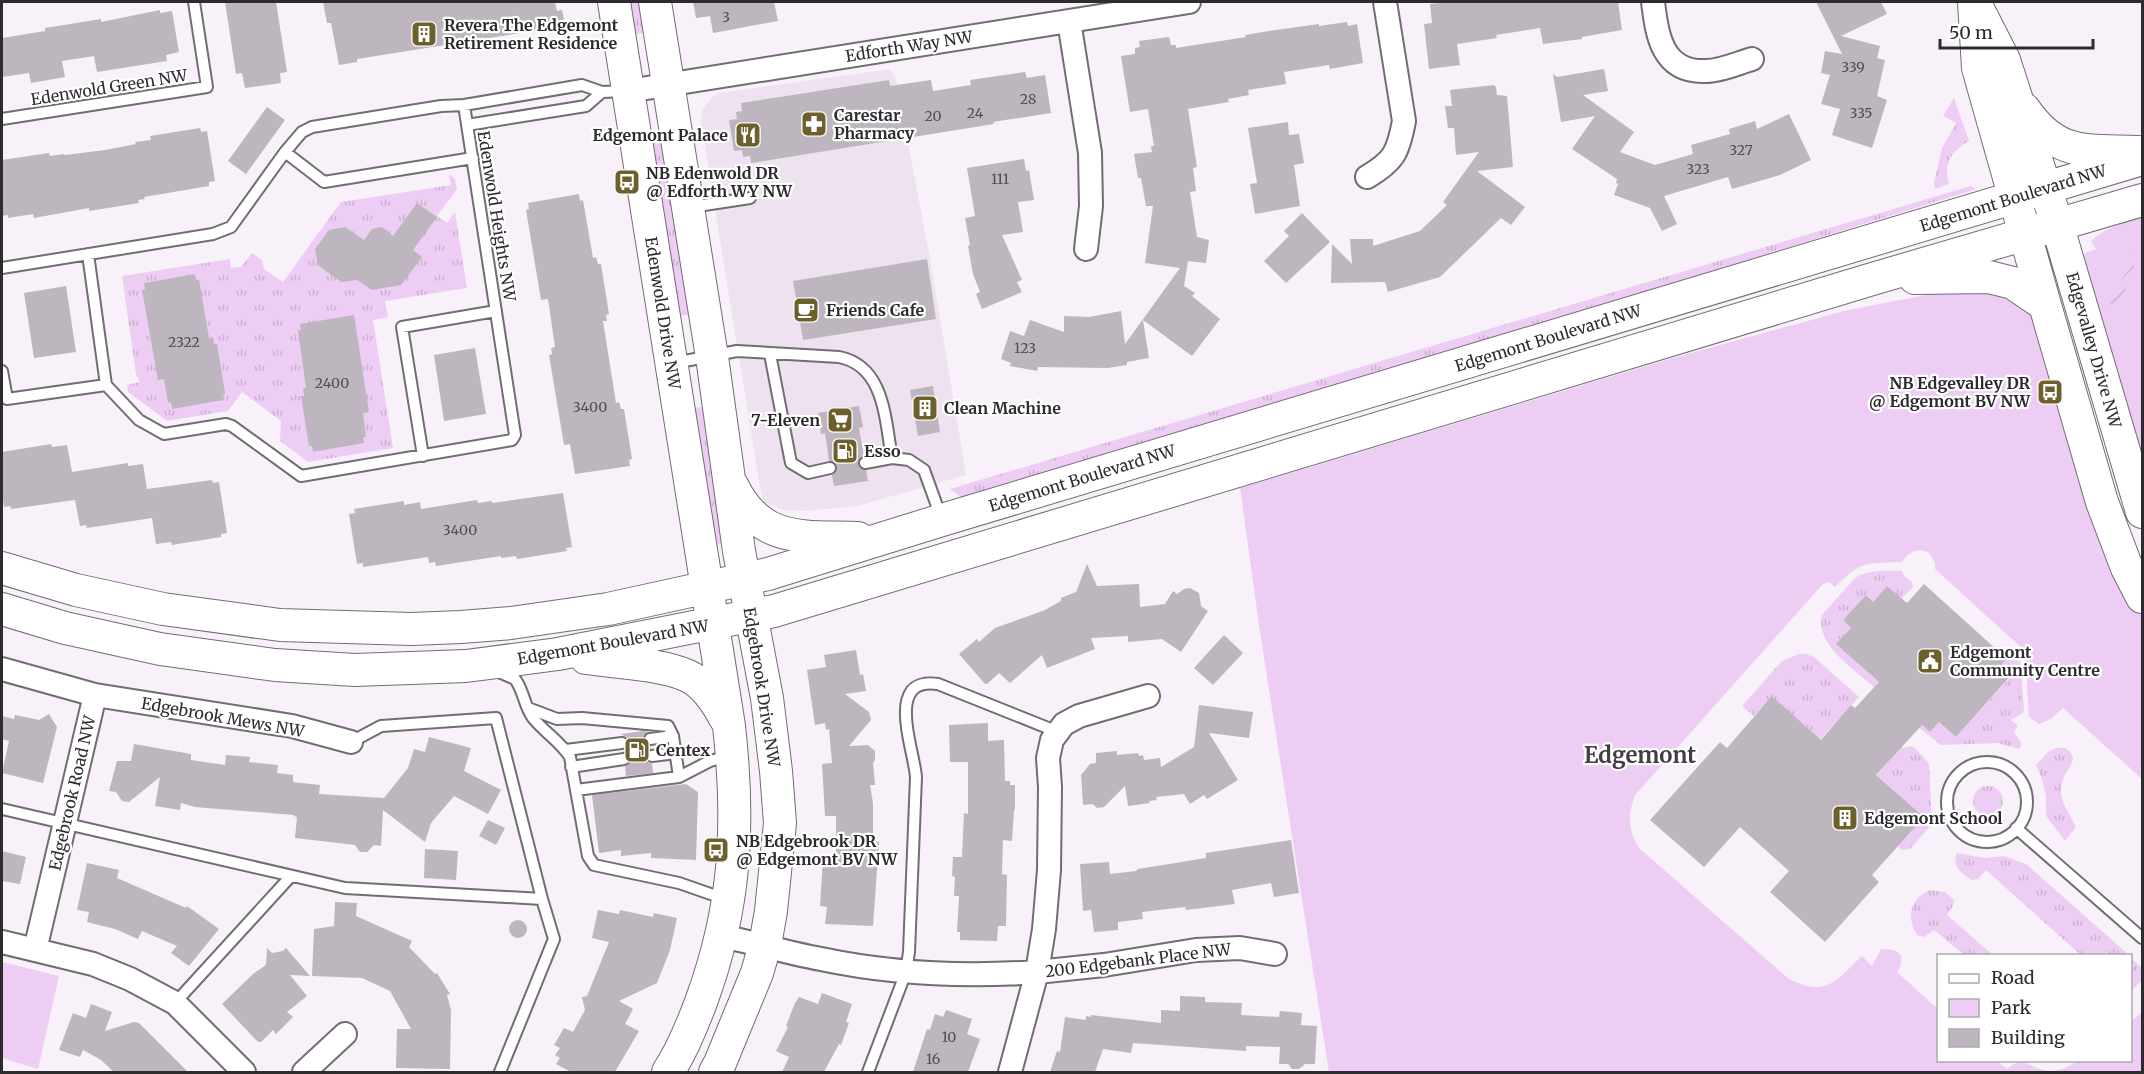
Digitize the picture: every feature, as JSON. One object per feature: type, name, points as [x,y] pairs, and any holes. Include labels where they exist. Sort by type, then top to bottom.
[{"type":"main road","name":"Edenwold Drive NW","points":[[614,2],[615,91],[671,363],[713,624]]},
{"type":"main road","points":[[655,2],[712,357],[744,579]]},
{"type":"main road","points":[[1974,2],[2004,60],[2046,189]]},
{"type":"main road","points":[[1974,2],[1978,68],[2015,198]]},
{"type":"main road","points":[[2015,96],[2033,121],[2060,144],[2077,150],[2142,152]]},
{"type":"main road","name":"Edgemont Boulevard NW","points":[[2,568],[76,590],[163,609],[280,626],[411,629],[511,623],[608,609],[791,568],[942,520],[2142,159]]},
{"type":"main road","name":"Edgevalley Drive NW","points":[[2046,189],[2142,512]]},
{"type":"main road","name":"Edgevalley Drive NW","points":[[2015,198],[2102,502],[2127,568],[2142,597]]},
{"type":"main road","name":"Edgemont Boulevard NW","points":[[2,609],[65,628],[160,649],[275,666],[355,670],[466,666],[558,654],[774,611],[2025,233],[2142,200]]},
{"type":"main road","points":[[1869,280],[1989,277],[2013,283],[2045,305]]},
{"type":"main road","points":[[730,482],[747,509],[766,526],[777,532],[799,536],[880,539]]},
{"type":"main road","name":"Edgebrook Drive NW","points":[[715,1072],[757,973],[765,945],[771,911],[780,823],[767,698],[744,579]]},
{"type":"main road","points":[[668,1072],[692,1026],[711,975],[722,936],[732,869],[736,812],[730,741],[713,624]]},
{"type":"main road","points":[[558,654],[658,668],[688,676],[715,699],[730,741]]},
{"type":"street","name":"Edforth Way NW","points":[[615,91],[668,85],[1189,2]]},
{"type":"street","points":[[1367,177],[1385,166],[1395,154],[1401,141],[1404,122],[1385,2]]},
{"type":"street","points":[[1653,2],[1661,45],[1670,59],[1686,69],[1707,72],[1752,59]]},
{"type":"street","points":[[1069,21],[1090,153],[1091,206],[1086,249]]},
{"type":"street","name":"Edgebrook Road NW","points":[[2,669],[94,695],[35,950]]},
{"type":"street","name":"Edgebrook Mews NW","points":[[94,695],[292,726],[351,742]]},
{"type":"street","points":[[1010,1072],[1037,972],[1044,929],[1049,870],[1048,758],[1052,740],[1064,724],[1079,716],[1148,696]]},
{"type":"street","name":"200 Edgebank Place NW","points":[[722,936],[820,959],[906,972],[958,975],[1037,972],[1104,965],[1196,950],[1240,948],[1275,954]]},
{"type":"street","points":[[2,942],[93,964],[130,979],[175,1003],[244,1072]]},
{"type":"street","points":[[304,1072],[345,1034]]},
{"type":"lane","name":"Edenwold Green NW","points":[[2,119],[207,87],[194,2]]},
{"type":"lane","points":[[2,268],[213,234],[231,227],[285,152],[302,132],[312,127],[582,85],[615,91]]},
{"type":"lane","name":"Edenwold Heights NW","points":[[467,125],[586,106],[615,91]]},
{"type":"lane","name":"Edenwold Heights NW","points":[[106,384],[139,420],[164,434],[225,424],[232,426],[301,476],[510,441],[515,437],[464,105]]},
{"type":"lane","points":[[285,152],[324,182],[473,158]]},
{"type":"lane","points":[[688,207],[750,198]]},
{"type":"lane","points":[[2,370],[5,398],[9,400],[106,384],[88,254]]},
{"type":"lane","name":"Edenwold Heights NW","points":[[423,456],[402,327],[496,311]]},
{"type":"lane","points":[[671,363],[737,351],[852,359],[871,376],[878,387],[892,458]]},
{"type":"lane","points":[[770,354],[791,463],[808,473],[831,468]]},
{"type":"lane","points":[[865,463],[892,458],[909,460],[924,470],[942,520]]},
{"type":"lane","points":[[466,666],[511,676],[518,684],[526,707],[533,718],[566,750],[588,856],[594,865],[679,883],[727,900]]},
{"type":"lane","points":[[868,1072],[906,972],[909,952],[916,777],[906,720],[907,697],[920,685],[938,684],[1058,732]]},
{"type":"lane","points":[[526,707],[557,719],[582,718],[668,726],[673,736],[680,777]]},
{"type":"lane","points":[[351,742],[381,726],[496,718],[554,939],[501,1072]]},
{"type":"lane","points":[[650,739],[673,736]]},
{"type":"lane","points":[[576,790],[680,777],[710,761],[730,741]]},
{"type":"lane","points":[[566,750],[622,743]]},
{"type":"lane","points":[[652,756],[676,753]]},
{"type":"lane","points":[[571,767],[624,759]]},
{"type":"lane","points":[[1989,762],[2000,764],[2018,777],[2024,787],[2026,808],[2016,828],[2008,835],[1986,841],[1965,835],[1956,827],[1950,818],[1947,795],[1957,774],[1966,767],[1989,762]]},
{"type":"lane","points":[[2,809],[345,888],[542,899]]},
{"type":"lane","points":[[2016,828],[2142,938]]},
{"type":"lane","points":[[175,1003],[291,876]]},
{"type":"shaded area","points":[[890,69],[896,79],[930,259],[966,475],[857,506],[805,511],[784,510],[763,502],[701,122],[702,111],[712,97],[719,93]]},
{"type":"green space","points":[[629,2],[639,2],[644,33],[635,34]]},
{"type":"green space","points":[[1954,98],[1969,141],[1957,149],[1950,159],[1947,170],[1949,184],[1935,189],[1934,183],[1942,148],[1956,123],[1943,116]]},
{"type":"green space","points":[[662,141],[689,315],[679,316],[652,143]]},
{"type":"green space","points":[[449,174],[455,179],[457,189],[437,216],[447,223],[455,212],[467,288],[385,301],[388,317],[373,320],[393,448],[308,462],[280,441],[281,421],[242,392],[228,411],[167,421],[128,392],[127,385],[140,382],[136,374],[122,276],[230,259],[231,268],[241,267],[252,253],[262,260],[264,269],[283,282],[341,202],[451,185]]},
{"type":"green space","points":[[1971,186],[1977,189],[1469,346],[1019,481],[961,497],[950,489]]},
{"type":"green space","points":[[2142,217],[2142,475],[2084,259],[2085,253],[2096,249],[2091,241],[2097,236],[2115,226]]},
{"type":"green space","points":[[2142,248],[2142,253],[2136,256],[2126,290],[2111,306],[2111,294],[2120,287],[2122,278],[2131,268],[2132,254]]},
{"type":"green space","points":[[1966,287],[1999,290],[2030,313],[2044,347],[2107,545],[2142,615],[2142,779],[2063,708],[2051,719],[2039,724],[2029,717],[2025,651],[1935,569],[1935,563],[1930,554],[1918,550],[1907,555],[1902,562],[1864,565],[1835,587],[1829,582],[1823,584],[1636,794],[1630,815],[1635,842],[1639,848],[1789,979],[1813,987],[1822,987],[1837,979],[1862,956],[1872,966],[1881,949],[1893,950],[1900,954],[1901,961],[1897,972],[1937,1008],[1937,1062],[1998,1062],[2007,1069],[2017,1063],[2022,1063],[2053,1071],[2077,1062],[2132,1062],[2132,1021],[2142,1012],[2142,1072],[1329,1072],[1260,632],[1240,488],[1680,356],[1844,311]]},
{"type":"green space","points":[[702,407],[724,543],[715,545],[694,408]]},
{"type":"green space","points":[[1902,571],[1904,576],[1912,582],[1913,587],[1901,599],[1887,586],[1873,602],[1866,595],[1843,620],[1851,628],[1837,644],[1879,682],[1874,687],[1838,656],[1830,646],[1821,626],[1822,615],[1860,575],[1872,572]]},
{"type":"green space","points":[[2014,651],[2020,657],[2024,712],[2011,720],[2018,726],[2014,732],[2021,742],[2019,749],[1998,743],[1941,745],[1909,720],[1912,717],[1930,732],[1939,722],[1956,737],[2013,674],[2002,664]]},
{"type":"green space","points":[[1799,654],[1814,657],[1859,697],[1818,742],[1811,731],[1772,697],[1754,716],[1742,706],[1782,661]]},
{"type":"green space","points":[[1911,746],[1929,764],[1932,824],[1910,849],[1901,850],[1898,846],[1924,817],[1882,780],[1869,784],[1901,747]]},
{"type":"green space","points":[[2056,748],[2067,749],[2073,759],[2064,777],[2061,791],[2064,803],[2076,827],[2065,841],[2046,816],[2046,796],[2036,765],[2048,752]]},
{"type":"green space","points":[[1988,786],[1994,787],[2002,795],[2002,807],[1994,815],[1988,816],[1982,815],[1974,807],[1973,801],[1974,795],[1982,787]]},
{"type":"green space","points":[[1957,853],[1984,858],[2004,856],[2026,864],[2128,954],[2080,954],[1986,870],[1978,879],[1972,880],[1956,866]]},
{"type":"green space","points":[[1930,890],[1945,892],[1954,900],[1947,915],[1992,954],[1963,954],[1934,930],[1924,937],[1917,935],[1911,915],[1914,903]]},
{"type":"green space","points":[[2132,959],[2142,968],[2142,980],[2132,990]]},
{"type":"green space","points":[[2,962],[59,976],[38,1069],[2,1058]]},
{"type":"building","points":[[225,2],[276,2],[287,72],[280,73],[281,83],[245,88],[242,73],[236,74]]},
{"type":"building","name":"Revera The Edgemont Retirement Residence","points":[[323,2],[555,2],[557,11],[562,10],[566,29],[540,33],[540,30],[357,59],[357,62],[339,65],[331,23],[327,23]]},
{"type":"building","points":[[693,2],[774,2],[778,21],[713,33],[710,16],[696,18]]},
{"type":"building","points":[[1447,2],[1618,2],[1622,30],[1582,37],[1582,39],[1543,44],[1540,28],[1496,35],[1497,38],[1457,44],[1460,65],[1429,69],[1424,24],[1432,23],[1430,4]]},
{"type":"building","points":[[1816,2],[1881,2],[1887,14],[1841,36],[1880,46],[1877,58],[1885,60],[1877,96],[1887,100],[1872,148],[1832,135],[1840,109],[1821,104],[1830,75],[1821,73],[1825,51],[1842,54]]},
{"type":"building","points":[[160,10],[160,13],[172,11],[179,52],[166,55],[167,61],[97,72],[94,56],[62,61],[65,77],[31,83],[29,73],[2,77],[2,38],[45,31],[45,28],[101,19],[101,22]]},
{"type":"building","points":[[1347,22],[1348,26],[1357,24],[1363,63],[1330,69],[1329,65],[1284,72],[1286,84],[1248,90],[1249,95],[1228,99],[1229,102],[1188,109],[1197,167],[1193,168],[1196,191],[1190,192],[1197,237],[1209,240],[1206,263],[1188,261],[1184,286],[1195,293],[1192,296],[1220,319],[1192,356],[1143,320],[1149,358],[1127,362],[1127,365],[1108,368],[1038,367],[1037,371],[1010,366],[1011,363],[1001,359],[1010,331],[1024,336],[1030,320],[1064,332],[1064,316],[1089,317],[1121,311],[1125,344],[1180,268],[1145,263],[1153,206],[1146,206],[1134,154],[1152,152],[1151,146],[1154,146],[1148,109],[1130,112],[1121,56],[1135,54],[1135,48],[1140,47],[1139,41],[1169,37],[1171,45],[1176,45],[1176,48],[1269,31]]},
{"type":"building","points":[[1604,69],[1608,91],[1583,95],[1634,132],[1620,152],[1655,165],[1693,154],[1691,145],[1730,134],[1729,129],[1755,121],[1757,129],[1789,114],[1811,160],[1780,175],[1732,189],[1728,177],[1664,196],[1677,224],[1662,231],[1650,208],[1614,195],[1618,184],[1617,179],[1572,149],[1595,116],[1561,122],[1553,74],[1557,77]]},
{"type":"building","points":[[1025,72],[1027,78],[1045,75],[1051,113],[751,163],[750,156],[743,157],[742,150],[734,151],[729,120],[737,119],[736,112],[742,111],[741,103],[889,80],[890,86],[931,80],[933,91],[971,85],[970,80]]},
{"type":"building","points":[[1494,85],[1497,95],[1507,96],[1513,167],[1477,171],[1525,207],[1511,225],[1501,218],[1440,277],[1388,292],[1385,282],[1331,283],[1332,244],[1352,264],[1350,239],[1373,239],[1373,246],[1420,231],[1447,205],[1443,202],[1479,152],[1456,155],[1454,128],[1448,128],[1445,106],[1452,106],[1450,90]]},
{"type":"building","points":[[267,107],[285,120],[246,174],[228,161]]},
{"type":"building","points":[[1288,122],[1289,135],[1299,134],[1304,163],[1294,165],[1300,206],[1255,214],[1250,184],[1257,183],[1248,128]]},
{"type":"building","points":[[200,128],[201,132],[207,131],[215,181],[209,182],[209,186],[144,197],[145,199],[138,200],[139,203],[89,211],[89,208],[34,218],[33,214],[8,218],[8,215],[2,216],[2,160],[49,153],[50,156],[105,150],[151,140],[150,136]]},
{"type":"building","points":[[1024,159],[1026,171],[1029,170],[1034,200],[1018,202],[1023,232],[1002,235],[1022,280],[1017,282],[1022,292],[982,309],[976,294],[980,292],[973,274],[965,218],[975,216],[967,168]]},
{"type":"building","points":[[579,194],[580,201],[583,200],[593,258],[596,257],[598,264],[601,264],[609,314],[606,315],[607,321],[603,321],[616,403],[619,402],[621,409],[624,409],[632,459],[629,460],[630,466],[575,474],[570,444],[564,445],[549,355],[552,354],[551,348],[555,347],[548,299],[541,300],[526,210],[529,209],[528,203]]},
{"type":"building","points":[[417,203],[437,217],[413,250],[422,257],[401,285],[372,290],[357,280],[341,282],[318,265],[315,249],[329,230],[345,227],[364,240],[372,229],[382,227],[393,236]]},
{"type":"building","points":[[1302,213],[1330,242],[1286,283],[1264,261],[1289,236],[1284,231]]},
{"type":"building","points":[[927,259],[936,319],[803,340],[793,281]]},
{"type":"building","points":[[195,274],[196,280],[199,280],[209,338],[213,337],[214,344],[217,344],[225,393],[222,394],[223,400],[172,409],[171,402],[168,403],[164,379],[158,380],[142,290],[145,289],[144,283]]},
{"type":"building","points":[[66,286],[76,352],[34,358],[24,293]]},
{"type":"building","points":[[354,315],[369,412],[363,413],[366,437],[363,437],[364,443],[313,452],[312,446],[309,446],[301,396],[304,396],[303,388],[306,388],[298,330],[301,330],[300,324]]},
{"type":"building","points":[[475,348],[486,414],[444,421],[434,355]]},
{"type":"building","name":"Clean Machine","points":[[933,386],[940,432],[918,436],[910,390]]},
{"type":"building","points":[[859,406],[863,427],[859,428],[864,456],[860,458],[858,464],[860,468],[866,470],[868,481],[834,486],[832,475],[837,467],[835,463],[829,461],[825,433],[821,434],[818,413]]},
{"type":"building","points":[[51,444],[52,447],[67,445],[72,472],[128,463],[128,466],[143,464],[147,489],[212,480],[213,483],[219,482],[227,533],[221,534],[221,537],[172,545],[171,542],[156,544],[152,518],[87,528],[86,525],[80,526],[75,500],[11,509],[10,506],[4,507],[2,452]]},
{"type":"building","points":[[563,493],[572,547],[566,548],[567,551],[517,559],[516,556],[501,558],[501,556],[436,566],[435,562],[429,563],[428,557],[363,567],[363,563],[357,564],[349,514],[355,513],[354,509],[404,501],[404,505],[420,502],[421,509],[477,500],[478,503],[492,501],[492,503]]},
{"type":"building","points":[[1087,564],[1097,586],[1139,584],[1140,607],[1165,604],[1173,591],[1177,594],[1190,588],[1199,593],[1201,606],[1208,611],[1181,652],[1162,639],[1128,642],[1128,636],[1091,638],[1095,649],[1047,668],[1042,655],[1010,683],[999,673],[985,684],[959,654],[977,639],[979,642],[995,628],[1045,610],[1061,601],[1061,598],[1076,592]]},
{"type":"building","name":"Edgemont School","points":[[1924,584],[2007,659],[2002,664],[2013,673],[1956,737],[1939,722],[1930,732],[1922,725],[1876,775],[1924,817],[1872,875],[1879,882],[1825,942],[1770,892],[1789,871],[1740,827],[1704,867],[1650,820],[1720,742],[1727,748],[1772,696],[1821,740],[1851,705],[1855,708],[1879,682],[1836,644],[1851,628],[1843,620],[1866,595],[1873,602],[1887,586],[1907,603]]},
{"type":"building","points":[[1224,635],[1243,653],[1213,685],[1194,668]]},
{"type":"building","points":[[856,650],[860,675],[863,674],[866,691],[845,694],[869,712],[871,720],[849,746],[868,745],[875,751],[873,763],[875,785],[870,785],[873,803],[873,841],[879,842],[873,926],[825,924],[827,907],[820,906],[823,857],[836,858],[836,816],[825,816],[822,764],[832,763],[829,729],[826,730],[825,723],[815,725],[807,670],[826,667],[824,655]]},
{"type":"building","points":[[1199,705],[1253,712],[1249,738],[1209,733],[1238,780],[1207,799],[1204,795],[1190,804],[1184,794],[1156,797],[1157,800],[1149,801],[1150,803],[1128,806],[1125,786],[1104,807],[1097,808],[1093,804],[1083,805],[1081,775],[1090,764],[1096,763],[1096,753],[1117,751],[1117,755],[1138,753],[1139,756],[1143,755],[1144,760],[1160,758],[1161,767],[1194,747]]},
{"type":"building","points":[[49,714],[57,727],[43,783],[2,773],[9,741],[2,739],[2,716],[14,719],[15,715],[39,720]]},
{"type":"building","points":[[988,723],[988,741],[1004,740],[1005,781],[1010,781],[1010,785],[1015,785],[1012,841],[1003,840],[1002,874],[1007,875],[1006,926],[998,926],[997,941],[960,940],[960,932],[957,932],[959,896],[954,896],[955,877],[952,876],[953,857],[962,857],[964,813],[968,814],[968,762],[950,762],[949,725]]},
{"type":"building","name":"Centex","points":[[648,732],[643,736],[643,741],[651,749],[645,753],[645,758],[652,763],[653,773],[626,776],[625,766],[629,764],[631,758],[629,754],[623,752],[629,743],[628,738],[621,734]]},
{"type":"building","points":[[429,737],[471,748],[464,771],[501,790],[488,814],[454,796],[431,823],[425,842],[383,810],[381,846],[374,845],[367,852],[360,852],[355,845],[295,838],[297,817],[294,815],[195,807],[181,803],[180,810],[155,806],[160,777],[129,802],[122,801],[116,792],[109,791],[117,761],[131,761],[134,744],[191,754],[191,760],[225,765],[226,755],[250,757],[249,762],[278,765],[277,773],[293,775],[293,782],[320,785],[319,794],[384,798],[408,768],[414,749],[425,752]]},
{"type":"building","points":[[686,784],[698,792],[696,860],[651,858],[651,853],[621,856],[621,850],[599,853],[592,795]]},
{"type":"building","points":[[488,820],[505,828],[496,845],[479,836]]},
{"type":"building","points":[[1291,840],[1299,893],[1274,897],[1271,883],[1232,890],[1235,904],[1142,912],[1143,919],[1118,922],[1118,930],[1094,932],[1091,910],[1083,911],[1080,864],[1109,862],[1110,874],[1206,858],[1206,853]]},
{"type":"building","points":[[425,849],[458,851],[456,880],[424,878]]},
{"type":"building","points":[[2,851],[26,857],[20,884],[2,881]]},
{"type":"building","points":[[87,863],[119,870],[117,878],[186,908],[187,906],[219,929],[189,966],[171,953],[177,946],[142,931],[138,939],[115,929],[87,922],[89,912],[77,910]]},
{"type":"building","points":[[335,902],[357,903],[356,916],[412,941],[409,947],[435,974],[437,973],[450,994],[447,995],[451,1010],[450,1069],[396,1068],[397,1029],[411,1029],[390,991],[362,978],[312,976],[314,929],[334,926]]},
{"type":"building","points":[[598,910],[619,914],[620,910],[653,917],[654,913],[677,918],[670,950],[657,983],[619,1001],[633,1009],[625,1024],[639,1031],[615,1072],[571,1072],[556,1064],[560,1058],[555,1055],[560,1048],[554,1045],[564,1028],[573,1032],[585,1010],[582,997],[587,996],[609,942],[592,938]]},
{"type":"building","points":[[518,920],[524,923],[527,929],[524,935],[518,938],[512,935],[509,929],[512,923]]},
{"type":"building","points":[[267,948],[272,953],[283,951],[286,948],[310,976],[290,975],[307,996],[287,1012],[293,1017],[276,1034],[273,1030],[261,1042],[258,1042],[222,1004],[253,974],[266,965]]},
{"type":"building","points":[[822,993],[852,1004],[846,1022],[849,1023],[841,1045],[839,1044],[824,1072],[782,1072],[789,1057],[776,1051],[788,1027],[786,1026],[795,1003],[799,997],[818,1004]]},
{"type":"building","points":[[1180,996],[1205,997],[1205,1002],[1242,1003],[1241,1015],[1279,1017],[1280,1011],[1302,1013],[1301,1025],[1317,1026],[1315,1064],[1305,1064],[1299,1069],[1292,1069],[1288,1064],[1279,1064],[1280,1047],[1246,1046],[1246,1051],[1133,1043],[1131,1053],[1103,1049],[1095,1072],[1050,1072],[1057,1051],[1060,1052],[1065,1017],[1086,1020],[1086,1016],[1091,1017],[1091,1015],[1161,1023],[1161,1010],[1180,1011]]},
{"type":"building","points":[[91,1004],[112,1012],[105,1031],[134,1022],[139,1023],[188,1072],[114,1072],[101,1060],[83,1050],[80,1057],[59,1050],[73,1013],[86,1018]]},
{"type":"building","points":[[946,1010],[972,1019],[967,1034],[980,1039],[968,1072],[913,1072],[927,1029],[930,1030],[935,1014],[943,1017]]},
{"type":"place","name":"Revera The Edgemont Retirement Residence","points":[[424,34]]},
{"type":"place","name":"Carestar Pharmacy","points":[[814,124]]},
{"type":"place","name":"Edgemont Palace","points":[[748,135]]},
{"type":"place","name":"NB Edenwold DR @ Edforth WY NW","points":[[627,182]]},
{"type":"place","name":"Friends Cafe","points":[[806,310]]},
{"type":"place","name":"NB Edgevalley DR @ Edgemont BV NW","points":[[2050,392]]},
{"type":"place","name":"Clean Machine","points":[[925,408]]},
{"type":"place","name":"7-Eleven","points":[[840,420]]},
{"type":"place","name":"Esso","points":[[845,451]]},
{"type":"place","name":"Edgemont Community Centre","points":[[1930,661]]},
{"type":"place","name":"Centex","points":[[637,750]]},
{"type":"place","name":"Edgemont School","points":[[1845,818]]},
{"type":"place","name":"NB Edgebrook DR @ Edgemont BV NW","points":[[716,850]]},
{"type":"district","name":"Edgemont","points":[[1640,755]]}]
